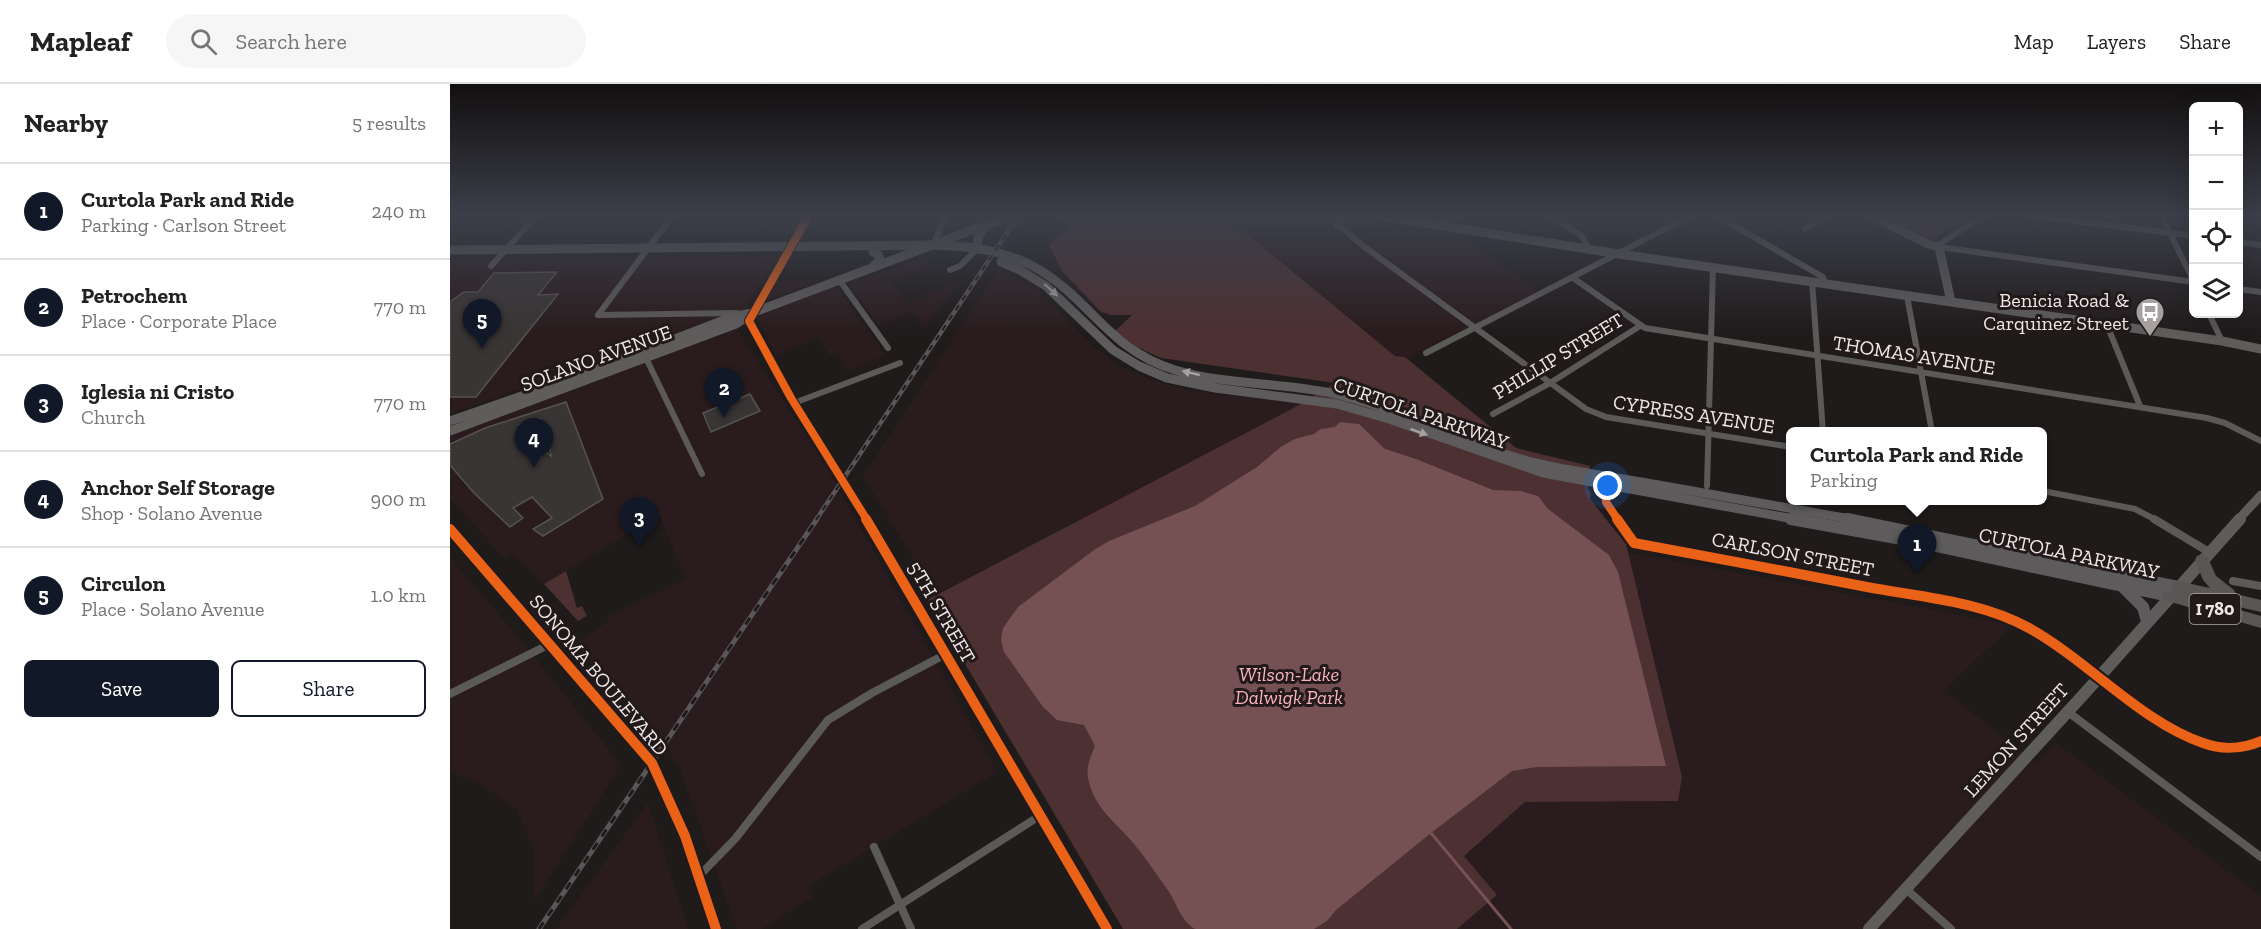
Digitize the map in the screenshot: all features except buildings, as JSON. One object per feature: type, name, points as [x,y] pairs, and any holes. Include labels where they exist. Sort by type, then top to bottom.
[{"type":"highway","points":[[2206,556],[2207,576],[2216,586],[2244,602]]},
{"type":"highway","name":"CURTOLA PARKWAY","points":[[2173,591],[2261,606]]},
{"type":"highway","name":"CURTOLA PARKWAY","points":[[2173,591],[2261,622]]},
{"type":"main road","name":"CURTOLA PARKWAY","points":[[450,256],[471,254]]},
{"type":"main road","points":[[752,313],[786,254]]},
{"type":"main road","points":[[872,268],[880,259],[878,254]]},
{"type":"main road","name":"SOLANO AVENUE","points":[[450,421],[736,324],[752,313],[909,254]]},
{"type":"main road","name":"CURTOLA PARKWAY","points":[[984,254],[1040,280],[1051,288],[1102,342],[1118,354],[1155,373],[1199,385],[1338,404],[1498,461],[1553,476],[1913,541],[2120,585],[2173,591]]},
{"type":"main road","name":"CURTOLA PARKWAY","points":[[993,254],[1017,259],[1049,276],[1116,341],[1168,368],[1218,378],[1336,394],[1382,407],[1532,461],[1964,541],[2173,591]]},
{"type":"main road","points":[[1622,254],[2222,341],[2261,349]]},
{"type":"main road","points":[[1941,254],[1951,302]]},
{"type":"main road","name":"5TH STREET","points":[[752,313],[749,321],[751,326],[794,403],[866,518],[1107,929]]},
{"type":"main road","points":[[2222,341],[2261,344]]},
{"type":"main road","name":"SOLANO AVENUE","points":[[450,431],[644,355]]},
{"type":"main road","points":[[1604,484],[1629,480]]},
{"type":"main road","name":"LEMON STREET","points":[[1869,929],[2068,712],[2173,591],[2261,495]]},
{"type":"main road","name":"SONOMA BOULEVARD","points":[[450,529],[652,763],[672,804],[716,929]]},
{"type":"main road","points":[[2120,585],[2143,607],[2147,621]]},
{"type":"street","points":[[490,266],[501,254]]},
{"type":"street","points":[[643,254],[598,315],[752,313]]},
{"type":"street","points":[[950,270],[960,266],[972,254]]},
{"type":"street","name":"CYPRESS AVENUE","points":[[1375,254],[1586,409],[1606,417],[1786,446]]},
{"type":"street","points":[[1426,353],[1618,254]]},
{"type":"street","points":[[1784,254],[1823,277],[1824,283]]},
{"type":"street","points":[[1993,254],[2189,281]]},
{"type":"street","points":[[2180,254],[2189,273]]},
{"type":"street","points":[[1707,486],[1713,267]]},
{"type":"street","name":"THOMAS AVENUE","points":[[1573,278],[1640,326],[1921,373],[2140,406],[2225,423],[2261,441]]},
{"type":"street","points":[[840,281],[888,348]]},
{"type":"street","points":[[1812,281],[1823,427]]},
{"type":"street","points":[[2243,290],[2261,292]]},
{"type":"street","points":[[1907,296],[1931,427]]},
{"type":"street","points":[[2210,318],[2222,341]]},
{"type":"street","points":[[2107,325],[2140,406]]},
{"type":"street","name":"PHILLIP STREET","points":[[1493,414],[1550,383],[1640,326]]},
{"type":"street","points":[[644,355],[702,474]]},
{"type":"street","points":[[794,403],[900,363]]},
{"type":"street","name":"CARLSON STREET","points":[[1604,484],[1606,502],[1634,543],[1956,604],[2000,616],[2031,629],[2164,722],[2196,741],[2223,747],[2251,746],[2261,741]]},
{"type":"street","points":[[2047,492],[2135,509],[2166,525],[2206,556]]},
{"type":"street","points":[[2233,581],[2261,586]]},
{"type":"street","points":[[450,694],[550,644]]},
{"type":"street","points":[[698,877],[735,839],[828,720],[865,697],[946,654]]},
{"type":"street","points":[[2068,712],[2261,857]]},
{"type":"street","points":[[862,929],[1041,815]]},
{"type":"street","points":[[874,847],[911,929]]},
{"type":"street","points":[[1906,889],[1951,929]]},
{"type":"shaded area","points":[[1272,254],[1488,254],[1537,292],[1407,358],[1395,356]]},
{"type":"shaded area","points":[[777,255],[746,309],[450,414],[450,259]]},
{"type":"shaded area","points":[[923,258],[931,265],[890,281],[907,303],[948,285],[957,285],[925,327],[920,327],[919,319],[911,312],[878,325],[849,284]]},
{"type":"shaded area","points":[[998,270],[1037,289],[1090,344],[1118,365],[1133,372],[1158,382],[1197,392],[1296,402],[1299,405],[936,595],[863,476]]},
{"type":"shaded area","points":[[777,280],[823,280],[763,302]]},
{"type":"shaded area","points":[[835,286],[885,355],[848,371],[838,352],[829,355],[819,338],[776,355],[756,317]]},
{"type":"shaded area","points":[[737,329],[829,472],[997,772],[809,886],[813,897],[761,929],[737,929],[679,766],[661,739],[575,644],[609,621],[606,617],[686,579],[659,515],[544,584],[512,554],[504,558],[450,498],[450,436]]},
{"type":"shaded area","name":"Wilson-Lake Dalwigk Park","points":[[1340,422],[1359,424],[1385,449],[1493,490],[1521,491],[1538,496],[1548,509],[1609,555],[1618,572],[1666,766],[1537,767],[1512,771],[1431,833],[1336,910],[1327,921],[1314,929],[1195,929],[1182,916],[1167,889],[1143,855],[1096,800],[1088,773],[1095,746],[1084,725],[1057,720],[1043,707],[1004,652],[1001,640],[1003,628],[1018,607],[1094,550],[1109,541],[1195,506],[1257,467],[1282,446],[1321,429],[1335,427]]},
{"type":"shaded area","points":[[1627,552],[2012,625],[1944,691],[2037,763],[2056,743],[2261,896],[2261,929],[1457,929],[1497,895],[1464,856],[1525,802],[1678,801],[1682,777]]},
{"type":"shaded area","points":[[450,557],[621,765],[534,901],[534,848],[515,807],[477,783],[450,771]]},
{"type":"shaded area","points":[[648,803],[688,929],[556,929]]},
{"type":"green space","name":"Wilson-Lake Dalwigk Park","points":[[1054,254],[1272,254],[1395,356],[1405,357],[1516,448],[1590,466],[1588,489],[1591,493],[1590,499],[1626,544],[1682,777],[1678,801],[1525,802],[1464,856],[1497,895],[1457,929],[1123,929],[927,600],[1299,405],[1335,383],[1161,358],[1137,347],[1117,333],[1116,330],[1132,315],[1112,315],[1101,312],[1062,271]]},
{"type":"green space","points":[[566,571],[577,608],[582,606],[587,616],[578,621],[544,584]]},
{"type":"waterway","points":[[1431,833],[1511,929]]},
{"type":"railway","points":[[816,520],[993,254]]},
{"type":"railway","points":[[539,929],[817,519]]},
{"type":"cycle path","points":[[786,254],[752,313],[749,321],[751,326],[791,398],[866,518],[1107,929]]},
{"type":"cycle path","points":[[1604,484],[1606,502],[1634,543],[1975,607],[2029,628],[2071,655],[2151,715],[2195,740],[2228,748],[2261,741]]},
{"type":"cycle path","points":[[450,529],[652,763],[685,836],[716,929]]},
{"type":"place","name":"Benicia Road & Carquinez Street","points":[[2150,338]]},
{"type":"place","name":"Circulon","points":[[482,349]]},
{"type":"place","name":"Petrochem","points":[[724,418]]},
{"type":"place","name":"Anchor Self Storage","points":[[534,468]]},
{"type":"place","name":"Iglesia ni Cristo","points":[[639,547]]},
{"type":"place","name":"Curtola Park and Ride","points":[[1917,574]]}]
